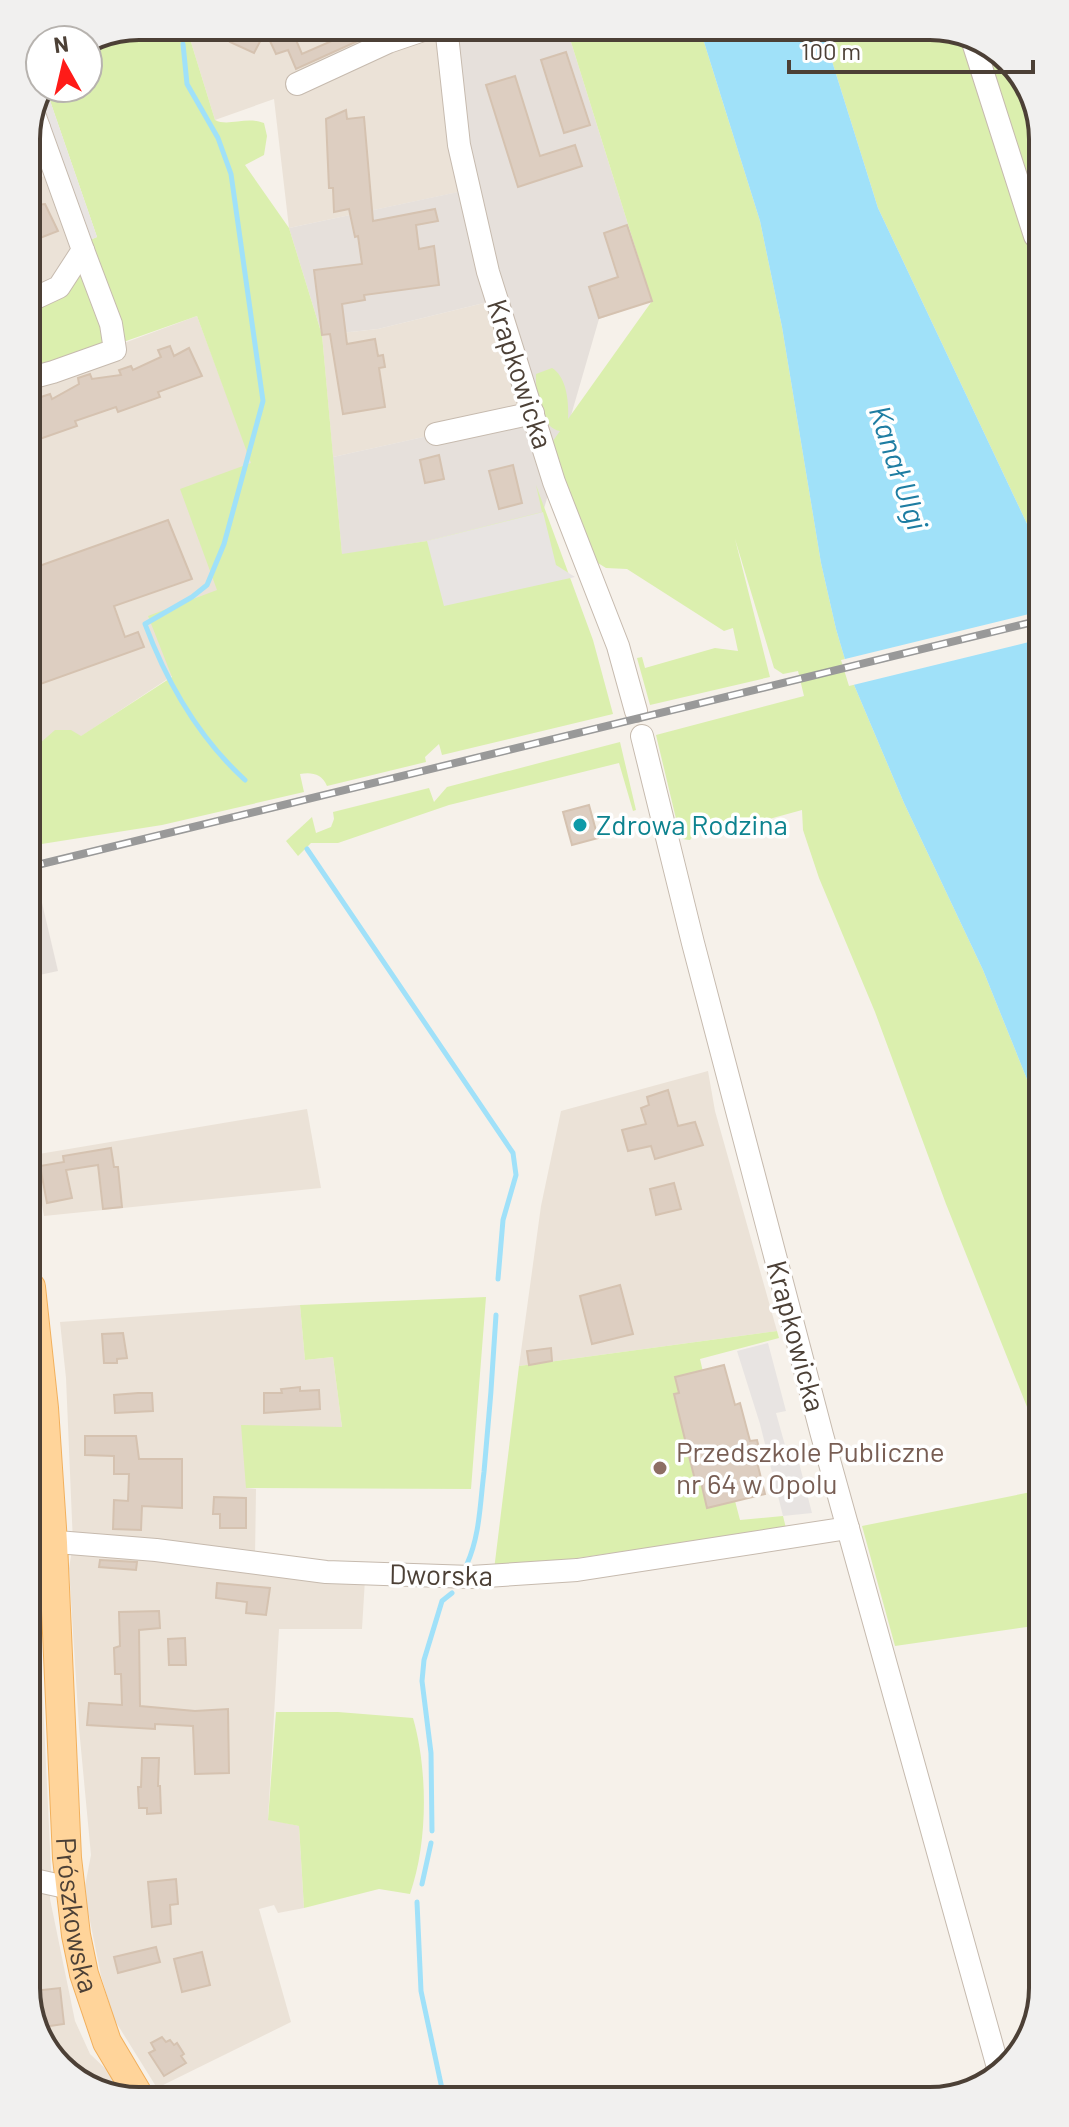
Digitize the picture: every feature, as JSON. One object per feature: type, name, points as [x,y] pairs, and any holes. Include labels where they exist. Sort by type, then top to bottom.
[{"type":"main road","name":"Prószkowska","points":[[40,1361],[43,1542],[70,1888],[84,1974],[99,2021],[107,2042],[134,2087]]},
{"type":"street","points":[[297,84],[394,40]]},
{"type":"street","name":"Krapkowicka","points":[[448,40],[459,145],[492,286],[564,511],[618,646],[636,711]]},
{"type":"street","points":[[976,51],[1029,217]]},
{"type":"street","points":[[40,131],[111,324],[115,350],[40,376]]},
{"type":"street","points":[[40,178],[55,172]]},
{"type":"street","points":[[40,296],[59,287],[83,250]]},
{"type":"street","points":[[436,434],[533,413]]},
{"type":"street","name":"Krapkowicka","points":[[642,736],[693,943],[848,1528],[996,2061]]},
{"type":"street","name":"Dworska","points":[[43,1542],[156,1550],[326,1572],[471,1577],[577,1570],[848,1528]]},
{"type":"street","points":[[40,1881],[70,1888]]},
{"type":"shaded area","points":[[190,40],[448,40],[468,190],[289,228],[274,99],[215,120]]},
{"type":"shaded area","points":[[448,40],[570,40],[652,301],[599,319],[543,512],[427,541],[342,555],[333,457],[532,413],[496,300],[378,329],[322,335],[289,228],[467,190]]},
{"type":"shaded area","points":[[47,104],[51,104],[97,237],[80,244],[40,131]]},
{"type":"shaded area","points":[[55,172],[83,250],[40,290],[40,178]]},
{"type":"shaded area","points":[[496,300],[533,413],[333,457],[322,335],[378,329]]},
{"type":"shaded area","points":[[197,316],[252,463],[217,591],[172,676],[68,745],[40,757],[40,374]]},
{"type":"shaded area","points":[[543,512],[556,565],[575,577],[444,606],[427,541]]},
{"type":"shaded area","points":[[40,904],[58,971],[40,975]]},
{"type":"shaded area","points":[[708,1071],[715,1111],[777,1331],[519,1366],[541,1206],[561,1111]]},
{"type":"shaded area","points":[[307,1109],[321,1188],[44,1216],[40,1194],[40,1154]]},
{"type":"shaded area","points":[[300,1305],[305,1360],[333,1357],[342,1427],[246,1488],[256,1489],[255,1558],[365,1579],[362,1629],[279,1629],[268,1819],[299,1826],[304,1908],[278,1913],[274,1905],[259,1909],[291,2022],[159,2087],[114,2019],[101,1976],[84,1891],[91,1855],[69,1568],[73,1544],[66,1378],[60,1322]]},
{"type":"shaded area","points":[[768,1343],[786,1411],[776,1413],[788,1456],[797,1455],[812,1513],[783,1516],[760,1424],[737,1351]]},
{"type":"shaded area","points":[[40,1637],[50,1899],[75,2021],[90,2054],[110,2073],[116,2084],[95,2077],[69,2058],[53,2038],[42,2007]]},
{"type":"green space","points":[[139,40],[190,40],[215,120],[264,123],[267,136],[264,155],[245,165],[289,228],[322,335],[342,554],[427,541],[542,512],[536,485],[593,640],[613,714],[442,755],[439,744],[425,757],[426,762],[327,786],[316,775],[300,774],[304,792],[162,825],[40,844],[40,743],[55,730],[71,730],[81,736],[172,677],[148,616],[217,590],[180,489],[251,463],[197,316],[40,371],[40,297],[80,244],[97,237],[51,104],[104,104],[104,48]]},
{"type":"green space","points":[[570,40],[703,40],[760,221],[782,327],[821,563],[849,673],[904,803],[983,970],[1029,1084],[1029,1412],[946,1204],[875,1012],[819,878],[803,830],[802,810],[711,835],[703,830],[696,832],[690,840],[680,837],[675,831],[674,828],[678,827],[656,735],[804,696],[798,671],[783,674],[774,668],[735,539],[770,677],[650,705],[637,658],[642,657],[645,668],[715,648],[738,651],[733,628],[724,631],[627,569],[606,568],[593,560],[550,445],[560,431],[553,429],[544,417],[538,399],[536,374],[552,368],[557,372],[564,384],[568,419],[652,301]]},
{"type":"green space","points":[[825,40],[937,40],[962,45],[985,57],[1000,69],[1016,89],[1027,120],[1029,139],[1029,528],[878,208]]},
{"type":"green space","points":[[620,742],[636,810],[633,811],[619,763],[449,805],[338,843],[311,843],[298,856],[286,841],[312,817],[316,833],[331,827],[333,812],[429,788],[434,802],[447,787]]},
{"type":"green space","points":[[486,1297],[471,1489],[246,1488],[241,1425],[342,1427],[333,1357],[305,1360],[300,1305]]},
{"type":"green space","name":"Przedszkole Publiczne nr 64 w Opolu","points":[[777,1331],[779,1338],[700,1359],[703,1372],[675,1377],[679,1393],[674,1394],[695,1483],[701,1482],[707,1508],[735,1501],[740,1520],[783,1516],[786,1528],[494,1570],[519,1366]]},
{"type":"green space","points":[[1029,1492],[1029,1627],[895,1646],[862,1526]]},
{"type":"green space","points":[[276,1712],[338,1712],[413,1718],[421,1760],[424,1806],[420,1852],[410,1894],[379,1889],[304,1908],[299,1826],[268,1820]]},
{"type":"water","name":"Kanał Ulgi","points":[[703,40],[825,40],[878,208],[1029,528],[1029,1084],[983,970],[904,803],[849,673],[821,563],[782,327],[760,221]]},
{"type":"pier","points":[[1029,614],[1029,642],[849,686],[841,660]]},
{"type":"building","points":[[231,40],[261,40],[254,53]]},
{"type":"building","points":[[296,40],[302,54],[334,40],[360,40],[296,69],[288,50],[276,54],[270,41]]},
{"type":"building","points":[[566,52],[590,125],[564,133],[541,60]]},
{"type":"building","points":[[515,76],[540,156],[575,145],[582,166],[518,187],[486,85]]},
{"type":"building","points":[[346,110],[347,119],[364,117],[373,221],[435,209],[438,221],[416,225],[419,249],[434,246],[439,285],[364,295],[365,300],[342,304],[347,344],[375,339],[378,356],[383,355],[385,367],[379,368],[385,407],[343,414],[330,334],[322,335],[314,270],[362,264],[358,236],[355,237],[349,209],[334,212],[333,188],[329,188],[326,119]]},
{"type":"building","points":[[45,204],[58,231],[40,238],[40,205]]},
{"type":"building","points":[[627,225],[652,301],[599,318],[589,287],[618,277],[604,233]]},
{"type":"building","points":[[170,346],[174,356],[189,348],[202,376],[158,392],[160,397],[118,412],[116,407],[75,421],[77,426],[40,439],[40,397],[50,394],[52,399],[79,384],[78,378],[90,374],[92,379],[121,375],[119,370],[131,366],[133,370],[161,357],[158,350]]},
{"type":"building","points":[[439,455],[444,479],[425,483],[420,460]]},
{"type":"building","points":[[513,465],[522,503],[499,509],[489,471]]},
{"type":"building","points":[[168,520],[192,579],[114,606],[125,637],[138,632],[144,647],[40,684],[40,566]]},
{"type":"building","name":"Zdrowa Rodzina","points":[[589,805],[598,838],[572,845],[563,812]]},
{"type":"building","points":[[668,1090],[678,1126],[695,1122],[703,1145],[655,1159],[651,1146],[628,1151],[622,1130],[646,1124],[641,1108],[649,1105],[647,1097]]},
{"type":"building","points":[[111,1148],[114,1167],[118,1167],[122,1207],[103,1209],[98,1165],[66,1170],[72,1198],[47,1203],[40,1166],[64,1162],[63,1156]]},
{"type":"building","points":[[674,1183],[681,1209],[656,1215],[650,1189]]},
{"type":"building","points":[[620,1285],[633,1334],[592,1344],[580,1296]]},
{"type":"building","points":[[123,1333],[127,1358],[117,1359],[117,1363],[104,1363],[102,1334]]},
{"type":"building","points":[[551,1348],[552,1361],[529,1365],[527,1351]]},
{"type":"building","name":"Przedszkole Publiczne nr 64 w Opolu","points":[[724,1365],[735,1405],[740,1403],[750,1441],[757,1440],[761,1456],[756,1458],[765,1494],[707,1508],[701,1482],[696,1484],[689,1456],[674,1394],[679,1393],[675,1377]]},
{"type":"building","points":[[300,1387],[300,1391],[319,1390],[320,1409],[264,1413],[264,1393],[282,1393],[281,1389]]},
{"type":"building","points":[[152,1393],[153,1411],[115,1413],[114,1395]]},
{"type":"building","points":[[85,1436],[136,1436],[139,1459],[182,1459],[182,1508],[142,1506],[141,1530],[113,1529],[114,1500],[128,1501],[129,1474],[114,1474],[114,1456],[85,1455]]},
{"type":"building","points":[[214,1497],[246,1498],[246,1528],[220,1528],[220,1514],[213,1514]]},
{"type":"building","points":[[100,1560],[137,1562],[136,1570],[99,1567]]},
{"type":"building","points":[[217,1583],[270,1588],[266,1615],[246,1613],[247,1602],[216,1598]]},
{"type":"building","points":[[159,1611],[160,1628],[139,1630],[140,1706],[195,1711],[228,1709],[229,1773],[195,1774],[193,1726],[155,1724],[155,1729],[87,1725],[89,1703],[122,1705],[121,1674],[115,1674],[114,1648],[120,1646],[119,1612]]},
{"type":"building","points":[[185,1638],[186,1665],[169,1665],[168,1639]]},
{"type":"building","points":[[142,1758],[159,1758],[161,1813],[147,1814],[147,1808],[139,1808]]},
{"type":"building","points":[[176,1879],[178,1904],[170,1905],[171,1924],[152,1927],[148,1882]]},
{"type":"building","points":[[156,1947],[160,1962],[118,1973],[114,1957]]},
{"type":"building","points":[[202,1952],[210,1985],[182,1992],[174,1959]]},
{"type":"building","points":[[60,1988],[64,2024],[48,2026],[40,1990]]},
{"type":"building","points":[[162,2037],[166,2042],[177,2043],[186,2063],[164,2076],[149,2053],[155,2050],[151,2043]]},
{"type":"waterway","points":[[183,44],[187,84],[218,138],[231,174],[263,401],[224,544],[207,585],[145,624],[163,667],[186,708],[213,746],[245,780]]},
{"type":"waterway","points":[[307,849],[513,1153],[516,1175],[503,1220],[498,1279]]},
{"type":"waterway","points":[[467,1564],[475,1542],[480,1507],[496,1315]]},
{"type":"waterway","points":[[432,1831],[431,1753],[422,1681],[424,1660],[442,1601],[452,1593]]},
{"type":"waterway","points":[[422,1884],[431,1843]]},
{"type":"waterway","points":[[417,1902],[421,1991],[442,2087]]},
{"type":"railway","points":[[40,864],[1029,623]]},
{"type":"place","name":"Zdrowa Rodzina","points":[[580,825]]},
{"type":"place","name":"Przedszkole Publiczne nr 64 w Opolu","points":[[660,1468]]}]
